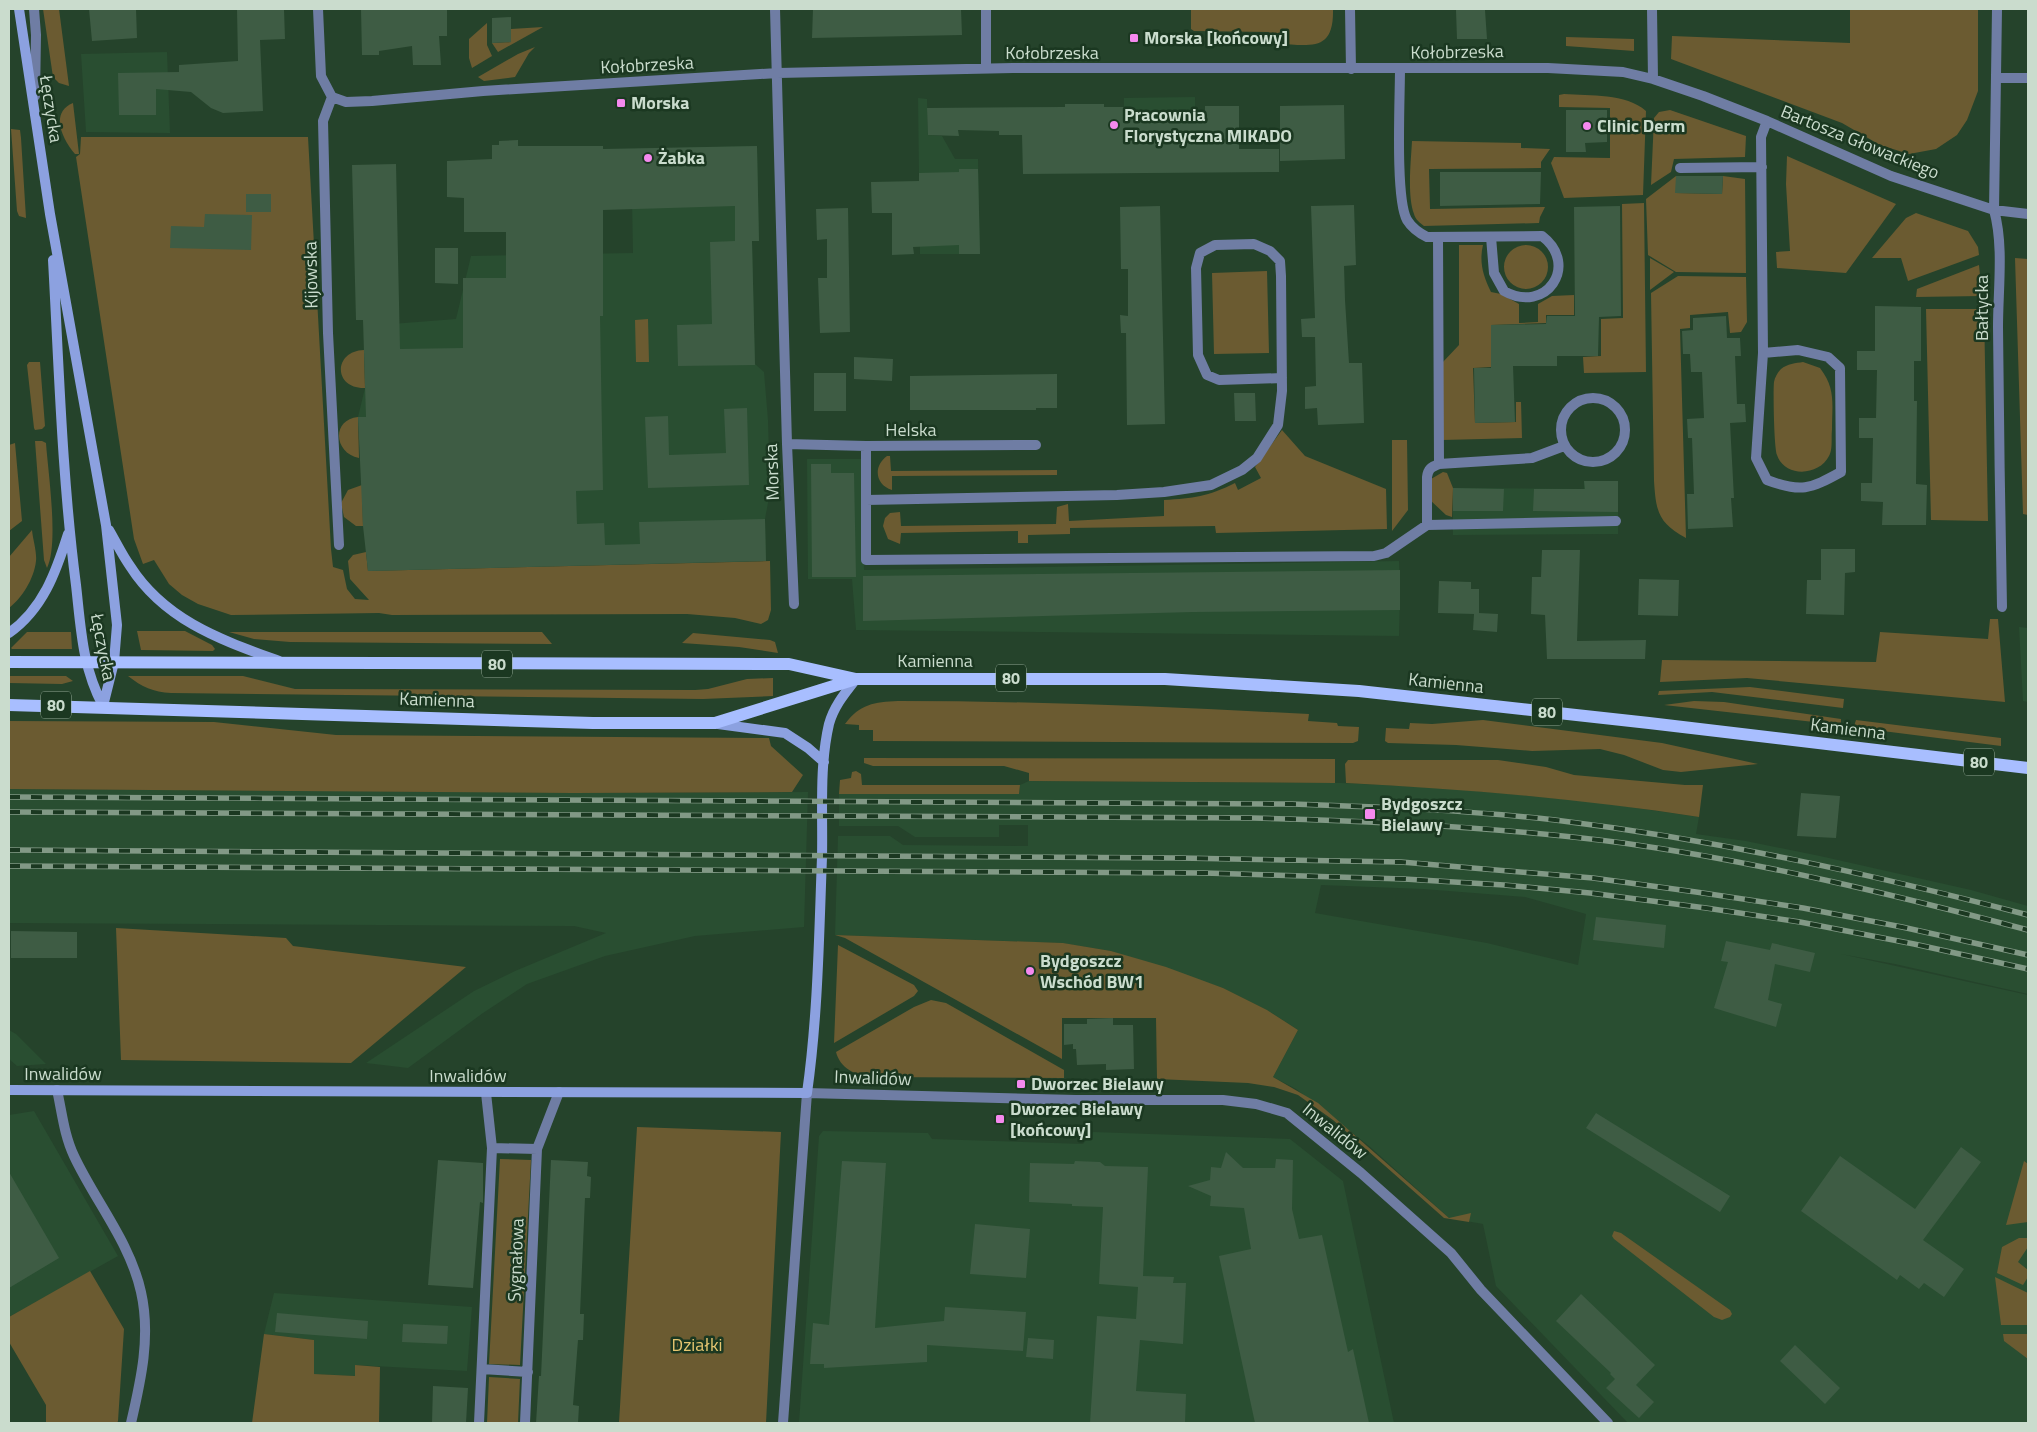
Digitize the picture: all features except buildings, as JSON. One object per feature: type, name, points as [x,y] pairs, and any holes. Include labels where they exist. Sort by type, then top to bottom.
[{"type":"main road","name":"Kamienna","points":[[9,662],[789,664],[856,679],[1165,679],[1359,691],[2028,768]]},
{"type":"main road","name":"Kamienna","points":[[9,705],[102,706],[593,723],[715,723],[856,679]]},
{"type":"street","name":"Łęczycka","points":[[19,9],[50,214],[106,524],[117,625],[114,662],[102,706]]},
{"type":"street","points":[[34,9],[36,35],[35,112]]},
{"type":"street","points":[[318,9],[321,76],[332,97]]},
{"type":"street","name":"Morska","points":[[775,9],[787,444],[794,604]]},
{"type":"street","points":[[986,9],[986,69]]},
{"type":"street","points":[[1350,9],[1351,69]]},
{"type":"street","points":[[1652,9],[1653,79]]},
{"type":"street","name":"Bałtycka","points":[[1997,9],[1994,210],[1998,225],[1999,245],[2002,607]]},
{"type":"street","name":"Kołobrzeska","points":[[332,97],[346,102],[372,101],[483,91],[778,73],[986,69],[1550,68],[1623,72],[1653,79],[1766,121]]},
{"type":"street","points":[[1400,69],[1401,192],[1406,219],[1415,230],[1427,237],[1542,236],[1557,253],[1558,273],[1554,283],[1541,295],[1531,297],[1521,298],[1504,291],[1494,272],[1491,237]]},
{"type":"street","points":[[1996,78],[2028,78]]},
{"type":"street","name":"Kijowska","points":[[332,97],[323,121],[328,334],[339,545]]},
{"type":"street","points":[[1763,353],[1798,350],[1828,358],[1840,368],[1841,472],[1818,485],[1801,489],[1767,480],[1756,458],[1763,353],[1761,137],[1766,121]]},
{"type":"street","name":"Bartosza Głowackiego","points":[[1766,121],[1891,176],[1994,210],[2028,214]]},
{"type":"street","points":[[1680,168],[1762,167]]},
{"type":"street","name":"Łęczycka","points":[[50,214],[69,530],[86,662],[92,686],[102,706]]},
{"type":"street","points":[[1438,237],[1438,464]]},
{"type":"street","points":[[866,500],[1117,495],[1193,488],[1219,482],[1242,470],[1257,458],[1278,425],[1282,378],[1280,261],[1270,251],[1254,244],[1215,245],[1200,253],[1196,268],[1198,354],[1207,375],[1219,380],[1282,378]]},
{"type":"street","points":[[1595,398],[1610,403],[1624,421],[1624,436],[1620,446],[1612,456],[1598,462],[1582,461],[1564,446],[1561,424],[1567,410],[1580,400],[1595,398]]},
{"type":"street","name":"Helska","points":[[787,444],[866,446],[1036,445]]},
{"type":"street","points":[[866,446],[866,560],[1374,556],[1386,553],[1427,525],[1616,522]]},
{"type":"street","points":[[1427,525],[1428,471],[1431,466],[1532,458],[1564,446]]},
{"type":"street","points":[[106,524],[130,568],[165,606],[192,625],[231,643],[285,664]]},
{"type":"street","points":[[9,633],[29,616],[46,592],[60,562],[69,530]]},
{"type":"street","points":[[783,1423],[808,1093],[813,1050],[819,941],[824,762],[832,716],[838,702],[856,679]]},
{"type":"street","points":[[715,723],[785,733],[808,748],[824,762]]},
{"type":"street","name":"Inwalidów","points":[[9,1090],[808,1093],[1076,1100],[1223,1100],[1256,1104],[1287,1113],[1361,1173],[1451,1253],[1481,1290],[1608,1423]]},
{"type":"street","points":[[57,1090],[65,1130],[74,1155],[128,1252],[141,1292],[145,1349],[142,1375],[132,1423]]},
{"type":"street","name":"Sygnałowa","points":[[525,1423],[537,1149],[559,1092]]},
{"type":"street","name":"Sygnałowa","points":[[479,1423],[492,1148],[486,1093]]},
{"type":"street","points":[[492,1148],[537,1149]]},
{"type":"street","points":[[482,1369],[528,1372]]},
{"type":"shaded area","points":[[167,52],[170,133],[86,132],[81,54]]},
{"type":"shaded area","points":[[1195,97],[1196,172],[1124,173],[1124,98]]},
{"type":"shaded area","points":[[918,98],[927,99],[928,135],[942,136],[955,159],[978,159],[980,254],[920,254]]},
{"type":"shaded area","points":[[757,146],[759,241],[752,241],[755,364],[764,372],[768,420],[770,492],[765,519],[766,561],[368,571],[358,417],[365,388],[366,326],[456,319],[471,256],[633,253],[631,149]]},
{"type":"shaded area","points":[[807,459],[862,459],[864,570],[1399,561],[1399,636],[856,630],[852,579],[808,579]]},
{"type":"shaded area","points":[[1584,481],[1618,481],[1618,534],[1453,535],[1453,488],[1584,489]]},
{"type":"shaded area","points":[[2019,627],[2028,628],[2028,702],[2023,701]]},
{"type":"shaded area","points":[[1029,781],[1341,783],[1444,788],[1595,802],[1699,817],[1696,834],[1746,841],[1820,856],[1971,890],[2028,906],[2028,994],[1895,964],[1841,954],[2028,995],[2028,1423],[1628,1423],[1496,1286],[1483,1224],[1449,1218],[1369,1146],[1296,1089],[1273,1077],[1298,1030],[1267,1010],[1223,988],[1111,951],[1062,943],[835,935],[838,836],[890,836],[903,845],[1028,846],[1028,825],[999,825],[999,837],[915,837],[898,826],[839,826],[839,794],[1019,794],[1020,785]],"holes":[[[1321,885],[1423,889],[1525,897],[1586,914],[1578,965],[1487,943],[1315,913]]]},
{"type":"shaded area","points":[[9,789],[654,793],[808,792],[804,927],[695,936],[605,956],[527,984],[483,1013],[408,1068],[366,1063],[474,991],[515,971],[606,933],[574,926],[9,923]]},
{"type":"shaded area","points":[[9,1030],[16,1034],[46,1064],[17,1066],[9,1059]]},
{"type":"shaded area","points":[[34,1111],[118,1256],[9,1317],[9,1115]]},
{"type":"shaded area","points":[[823,1131],[928,1133],[932,1139],[1083,1144],[1093,1132],[1290,1139],[1343,1181],[1394,1423],[799,1423],[819,1136]]},
{"type":"shaded area","points":[[274,1293],[472,1307],[467,1371],[355,1365],[355,1376],[314,1374],[314,1340],[264,1334]]},
{"type":"green space","points":[[43,9],[59,9],[69,86],[59,83],[53,77]]},
{"type":"green space","points":[[1191,9],[1333,9],[1332,23],[1325,39],[1310,45],[1301,45],[1278,44],[1269,32],[1194,31],[1191,29]]},
{"type":"green space","points":[[1850,9],[1978,9],[1978,91],[1967,120],[1957,135],[1936,149],[1909,154],[1880,145],[1842,123],[1671,59],[1672,36],[1850,43]]},
{"type":"green space","points":[[487,23],[487,45],[492,56],[472,68],[469,58],[469,39]]},
{"type":"green space","points":[[543,27],[498,52],[492,43],[511,42],[511,29]]},
{"type":"green space","points":[[1566,37],[1634,39],[1634,51],[1566,46]]},
{"type":"green space","points":[[535,47],[529,53],[515,77],[484,81],[478,77],[518,54]]},
{"type":"green space","points":[[1559,95],[1618,98],[1638,105],[1646,111],[1643,195],[1564,198],[1551,163],[1554,157],[1610,158],[1610,108],[1559,107]]},
{"type":"green space","points":[[73,103],[79,154],[75,154],[70,148],[60,127],[62,113],[66,107]]},
{"type":"green space","points":[[1670,110],[1746,136],[1745,157],[1674,159],[1671,172],[1651,185],[1654,118],[1659,112]]},
{"type":"green space","points":[[11,129],[20,130],[26,218],[19,216],[17,211]]},
{"type":"green space","points":[[81,137],[308,137],[331,549],[333,567],[343,570],[347,589],[355,599],[369,600],[350,579],[348,561],[353,555],[366,552],[368,571],[770,561],[771,610],[768,620],[761,624],[735,618],[687,614],[392,615],[379,613],[231,615],[198,604],[182,595],[169,584],[154,560],[143,564],[134,539],[76,157],[80,154]]},
{"type":"green space","points":[[1412,141],[1521,143],[1521,148],[1550,149],[1541,162],[1541,168],[1429,169],[1430,209],[1545,207],[1539,223],[1424,226],[1415,216],[1412,206],[1410,178]]},
{"type":"green space","points":[[1787,156],[1896,204],[1846,273],[1777,268],[1776,252],[1790,251],[1786,184]]},
{"type":"green space","points":[[1676,176],[1676,193],[1722,194],[1723,176],[1745,179],[1746,273],[1676,272],[1648,255],[1646,199]]},
{"type":"green space","points":[[1644,203],[1646,372],[1584,373],[1583,357],[1601,356],[1601,319],[1623,318],[1622,204]]},
{"type":"green space","points":[[1916,213],[1968,231],[1978,247],[1979,255],[1908,281],[1901,258],[1872,258],[1906,218]]},
{"type":"green space","points":[[1459,245],[1483,245],[1482,263],[1488,286],[1491,292],[1501,294],[1519,304],[1519,323],[1538,322],[1538,304],[1552,296],[1574,295],[1574,315],[1546,315],[1546,323],[1491,325],[1491,367],[1473,368],[1475,423],[1516,422],[1516,402],[1521,402],[1522,438],[1442,440],[1442,363],[1459,345]]},
{"type":"green space","points":[[1526,245],[1538,249],[1544,255],[1548,267],[1544,279],[1538,285],[1526,289],[1514,285],[1508,279],[1504,267],[1508,255],[1514,249]]},
{"type":"green space","points":[[1650,258],[1674,272],[1650,290]]},
{"type":"green space","points":[[2015,258],[2028,259],[2028,515],[2023,514]]},
{"type":"green space","points":[[1979,265],[1982,296],[1916,297],[1917,289]]},
{"type":"green space","points":[[1267,271],[1269,353],[1214,354],[1212,273]]},
{"type":"green space","points":[[1678,276],[1746,277],[1747,322],[1741,332],[1730,333],[1728,312],[1690,315],[1690,328],[1680,329],[1686,538],[1669,527],[1660,515],[1654,481],[1651,293]]},
{"type":"green space","points":[[1926,309],[1984,309],[1988,521],[1931,520]]},
{"type":"green space","points":[[648,319],[649,362],[636,362],[635,320]]},
{"type":"green space","points":[[364,350],[365,388],[354,387],[342,377],[342,363],[347,356]]},
{"type":"green space","points":[[29,362],[40,362],[45,426],[42,429],[35,430],[27,365]]},
{"type":"green space","points":[[1803,362],[1820,368],[1825,376],[1831,390],[1832,412],[1829,456],[1818,468],[1802,472],[1787,468],[1777,455],[1774,431],[1774,382],[1783,367]]},
{"type":"green space","points":[[358,417],[359,458],[344,450],[339,437],[343,424],[349,419]]},
{"type":"green space","points":[[1282,430],[1305,456],[1386,489],[1387,529],[1216,533],[1215,526],[1070,528],[1070,534],[1028,535],[1028,543],[1018,543],[1018,531],[901,533],[900,544],[888,539],[883,526],[885,518],[890,513],[900,512],[901,526],[1056,524],[1057,507],[1068,504],[1069,521],[1164,516],[1164,500],[1200,496],[1235,483],[1238,490],[1261,478],[1255,467]]},
{"type":"green space","points":[[1392,440],[1407,440],[1408,510],[1392,531]]},
{"type":"green space","points":[[35,441],[46,443],[52,526],[52,542],[47,568],[44,560]]},
{"type":"green space","points":[[15,443],[22,521],[9,531],[9,445]]},
{"type":"green space","points":[[887,456],[890,456],[891,471],[1057,470],[1057,475],[892,476],[892,490],[882,484],[878,475],[879,465]]},
{"type":"green space","points":[[1443,472],[1447,473],[1453,488],[1452,517],[1446,515],[1429,499],[1431,479]]},
{"type":"green space","points":[[362,485],[363,526],[356,526],[344,517],[341,503],[348,490]]},
{"type":"green space","points":[[32,530],[36,554],[33,575],[27,587],[9,608],[9,557]]},
{"type":"green space","points":[[1990,619],[1998,619],[2005,702],[1747,678],[1660,682],[1662,660],[1876,662],[1880,632],[1988,639]]},
{"type":"green space","points":[[137,631],[185,631],[212,645],[215,649],[213,651],[141,650]]},
{"type":"green space","points":[[27,632],[71,632],[72,649],[12,649]]},
{"type":"green space","points":[[229,632],[542,632],[552,644],[290,642],[254,639]]},
{"type":"green space","points":[[693,633],[770,640],[775,642],[778,653],[739,647],[682,643]]},
{"type":"green space","points":[[9,676],[66,676],[73,681],[62,684],[9,683]]},
{"type":"green space","points":[[128,676],[243,676],[295,689],[695,690],[708,689],[747,679],[773,678],[773,696],[703,699],[171,693],[148,688]]},
{"type":"green space","points":[[1750,687],[1844,699],[1843,708],[1712,692],[1658,695],[1659,691]]},
{"type":"green space","points":[[898,701],[1104,705],[1309,714],[1308,721],[1359,727],[1358,741],[1353,743],[873,741],[873,730],[859,730],[859,725],[845,724],[856,712],[868,705]]},
{"type":"green space","points":[[1694,701],[1724,702],[1841,719],[1841,725],[1664,705]]},
{"type":"green space","points":[[1483,720],[1662,743],[1758,764],[1681,772],[1663,770],[1624,755],[1600,749],[1532,751],[1456,745],[1388,743],[1385,741],[1386,728],[1409,729],[1410,723],[1432,724]]},
{"type":"green space","points":[[1856,720],[2001,738],[2001,746],[1859,728],[1854,726]]},
{"type":"green space","points":[[9,721],[214,722],[336,735],[769,738],[771,746],[803,775],[792,792],[573,793],[9,789]]},
{"type":"green space","points":[[864,758],[1335,759],[1335,783],[1029,781],[1029,773],[1004,766],[873,766],[864,763]]},
{"type":"green space","points":[[1348,760],[1498,760],[1546,767],[1574,775],[1703,785],[1699,817],[1523,796],[1346,783],[1345,764]]},
{"type":"green space","points":[[856,771],[861,774],[862,785],[1020,785],[1019,794],[839,794],[840,780],[851,778],[852,772]]},
{"type":"green space","points":[[116,928],[286,938],[293,946],[466,967],[351,1063],[121,1060]]},
{"type":"green space","points":[[835,935],[1063,943],[1111,951],[1166,967],[1223,988],[1267,1010],[1298,1030],[1273,1077],[1318,1103],[1449,1218],[1471,1213],[1469,1222],[1444,1218],[1333,1120],[1298,1095],[1274,1087],[1248,1083],[1157,1079],[1156,1018],[1062,1018],[1062,1059],[845,938]]},
{"type":"green space","points":[[838,945],[914,985],[918,991],[914,996],[834,1043]]},
{"type":"green space","points":[[931,1000],[946,1003],[1064,1070],[1064,1078],[870,1077],[849,1070],[838,1058],[836,1052],[914,1007]]},
{"type":"green space","name":"Działki","points":[[637,1127],[781,1132],[766,1423],[619,1423]]},
{"type":"green space","points":[[500,1159],[531,1160],[520,1365],[489,1364]]},
{"type":"green space","points":[[2024,1161],[2028,1164],[2028,1222],[2006,1225]]},
{"type":"green space","points":[[1614,1231],[1621,1233],[1730,1310],[1732,1314],[1730,1317],[1722,1320],[1714,1317],[1614,1239],[1612,1236]]},
{"type":"green space","points":[[2019,1238],[2028,1238],[2028,1247],[2018,1262],[2028,1270],[2028,1277],[2023,1285],[1997,1273],[2002,1247]]},
{"type":"green space","points":[[90,1271],[124,1329],[118,1421],[117,1423],[46,1423],[46,1405],[9,1342],[9,1317]]},
{"type":"green space","points":[[1995,1277],[2028,1293],[2028,1325],[2001,1325]]},
{"type":"green space","points":[[264,1334],[314,1340],[314,1374],[355,1376],[355,1365],[380,1367],[379,1423],[252,1423]]},
{"type":"green space","points":[[2003,1334],[2028,1334],[2028,1359],[2004,1341]]},
{"type":"green space","points":[[489,1377],[520,1379],[518,1423],[487,1423]]},
{"type":"railway","points":[[9,797],[1292,804],[1424,809],[1555,820],[1735,848],[1852,872],[2028,915]]},
{"type":"railway","points":[[9,812],[1253,818],[1438,826],[1577,837],[1674,851],[1878,892],[2028,930]]},
{"type":"railway","points":[[9,850],[1180,858],[1401,862],[1593,878],[1696,892],[1803,908],[1902,927],[2028,955]]},
{"type":"railway","points":[[9,866],[1204,873],[1404,879],[1504,885],[1590,893],[1706,908],[1800,922],[2028,969]]},
{"type":"place","name":"Morska [końcowy]","points":[[1134,38]]},
{"type":"place","name":"Morska","points":[[621,103]]},
{"type":"place","name":"Pracownia Florystyczna MIKADO","points":[[1114,125]]},
{"type":"place","name":"Clinic Derm","points":[[1587,126]]},
{"type":"place","name":"Żabka","points":[[648,158]]},
{"type":"place","name":"Bydgoszcz Bielawy","points":[[1370,814]]},
{"type":"place","name":"Bydgoszcz Wschód BW1","points":[[1030,971]]},
{"type":"place","name":"Dworzec Bielawy","points":[[1021,1084]]},
{"type":"place","name":"Dworzec Bielawy [końcowy]","points":[[1000,1119]]}]
